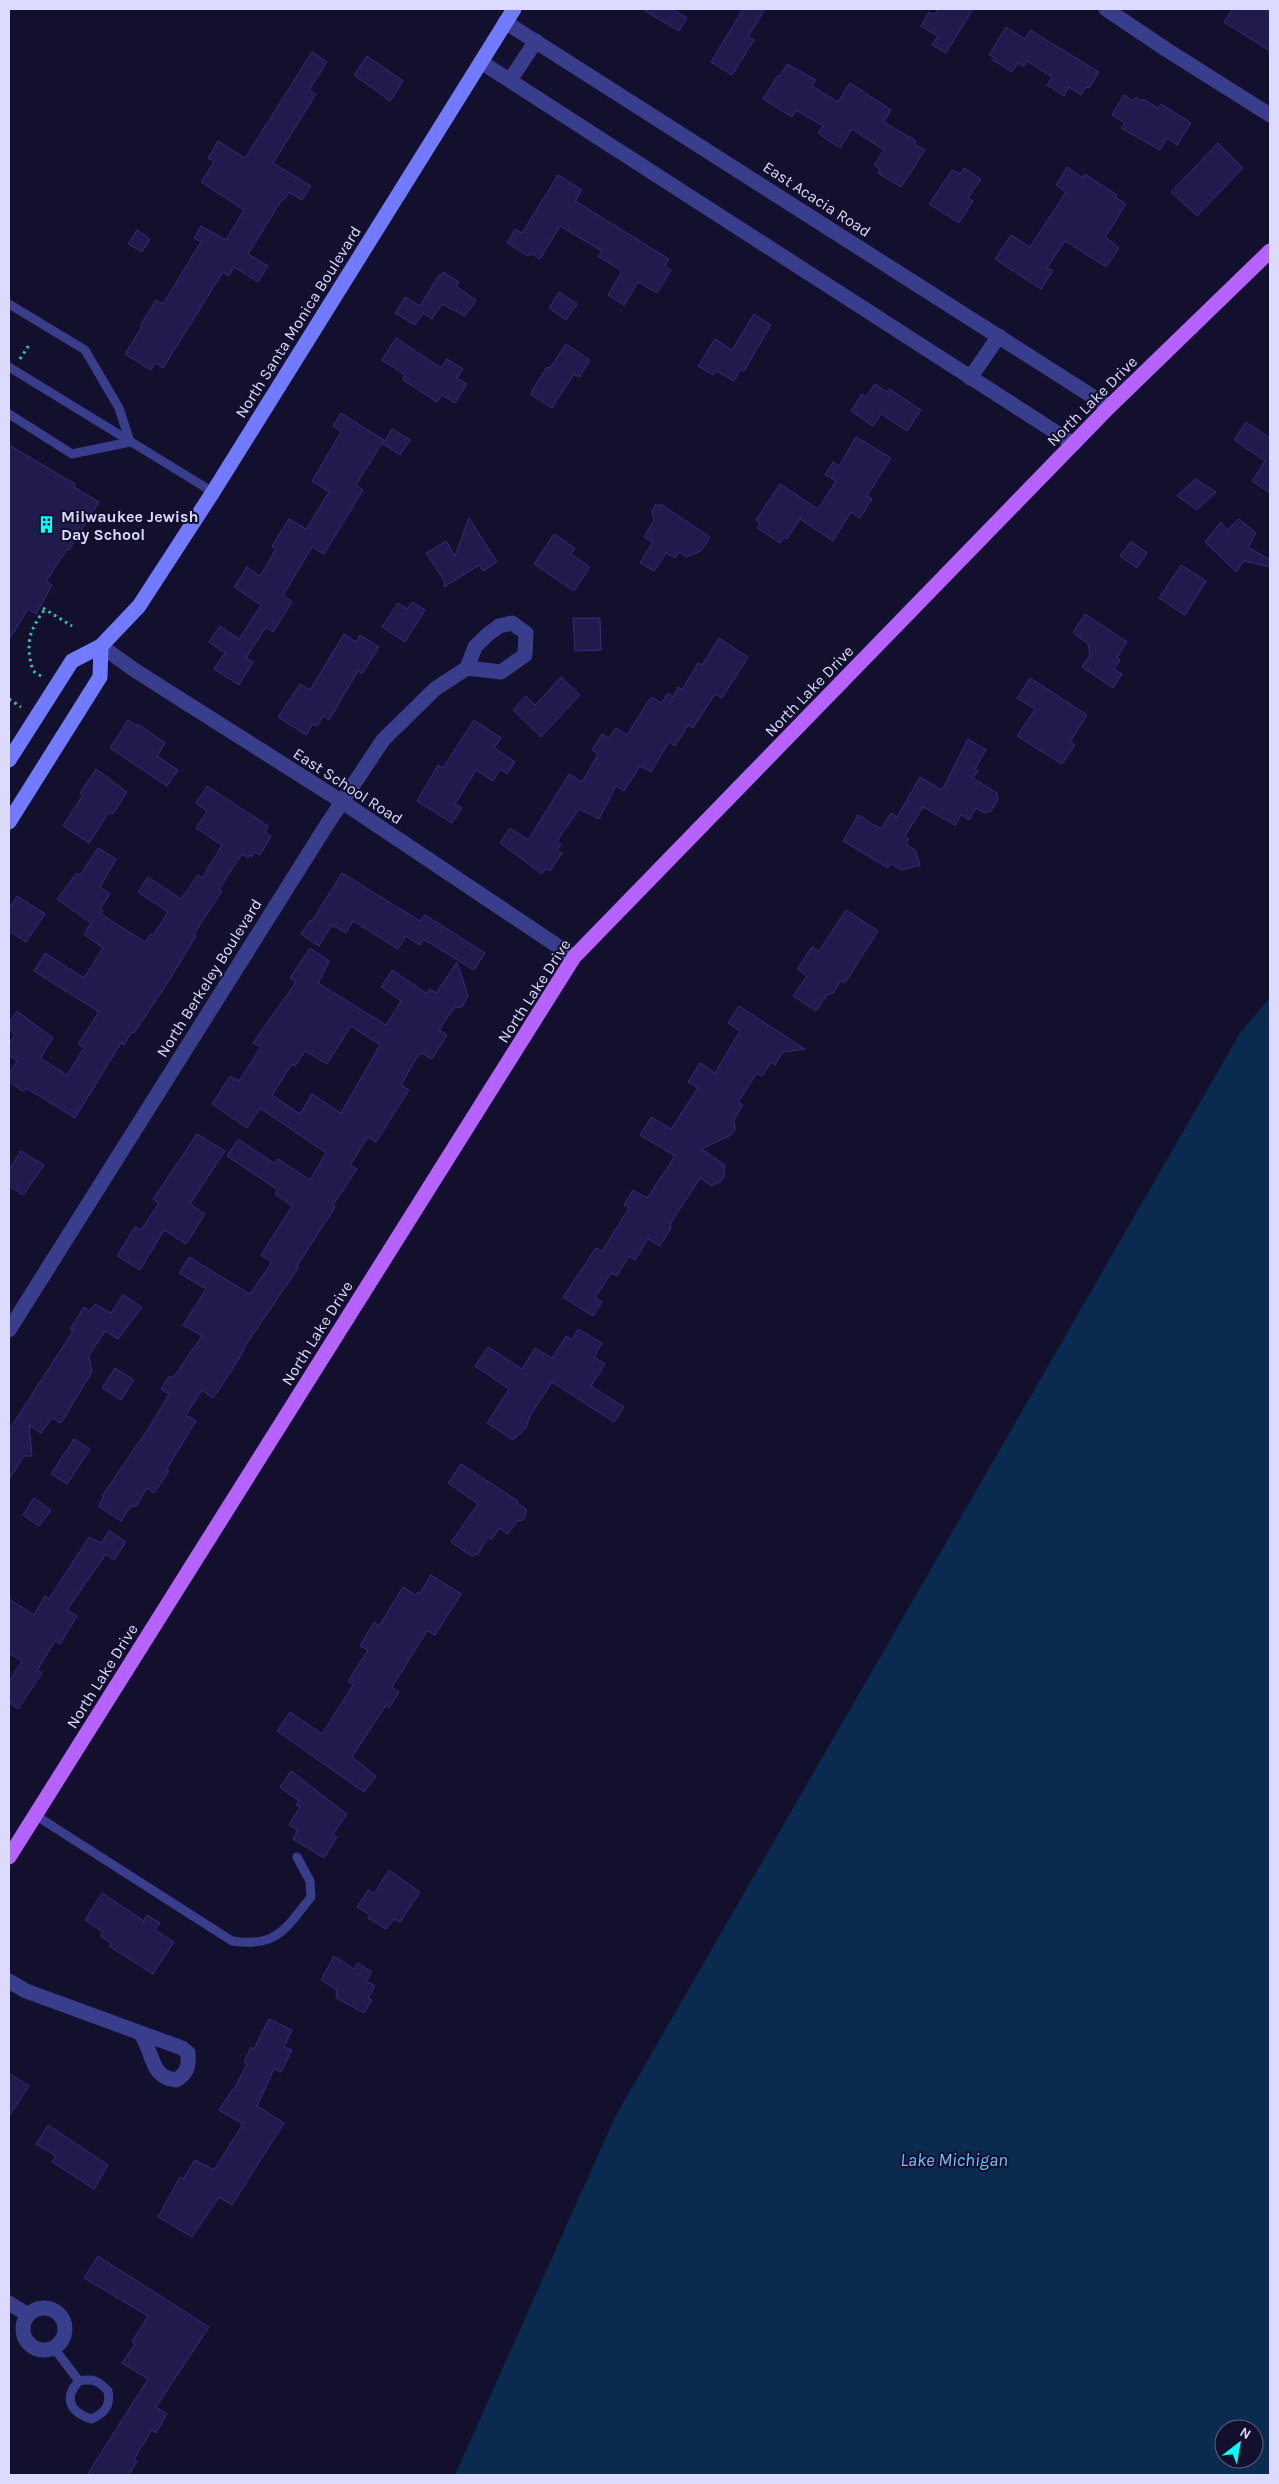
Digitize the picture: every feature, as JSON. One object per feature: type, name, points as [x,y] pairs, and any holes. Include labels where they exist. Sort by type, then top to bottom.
[{"type":"main road","name":"North Lake Drive","points":[[9,1857],[574,958],[1109,407],[1270,251]]},
{"type":"street","points":[[1106,9],[1166,50],[1270,115]]},
{"type":"street","name":"East Acacia Road","points":[[510,15],[536,41],[1109,407]]},
{"type":"street","name":"North Santa Monica Boulevard","points":[[9,760],[72,661],[101,646],[139,606],[213,492],[510,15]]},
{"type":"street","points":[[510,80],[536,41]]},
{"type":"street","points":[[481,62],[1074,444]]},
{"type":"street","points":[[970,378],[999,336]]},
{"type":"street","points":[[9,822],[100,677],[101,646]]},
{"type":"street","name":"East School Road","points":[[101,646],[136,671],[341,801],[574,958]]},
{"type":"street","name":"North Berkeley Boulevard","points":[[9,1330],[341,801],[383,740],[435,689],[467,668]]},
{"type":"street","points":[[9,1982],[26,1991],[142,2034]]},
{"type":"street","points":[[9,2303],[28,2315]]},
{"type":"street","points":[[41,2308],[54,2310],[64,2321],[65,2335],[54,2348],[44,2351],[37,2350],[26,2341],[23,2328],[28,2315],[41,2308]]},
{"type":"lane","points":[[9,304],[85,350],[118,408],[130,442]]},
{"type":"lane","points":[[9,367],[213,492]]},
{"type":"lane","points":[[9,414],[72,454],[130,442]]},
{"type":"lane","points":[[35,1815],[232,1941],[252,1944],[282,1933],[311,1897],[310,1881],[297,1857]]},
{"type":"lane","points":[[54,2348],[79,2381]]},
{"type":"lane","points":[[90,2379],[100,2382],[108,2391],[107,2407],[101,2415],[90,2419],[74,2411],[70,2403],[71,2396],[79,2381],[90,2379]]},
{"type":"path","points":[[41,676],[33,671],[28,650],[36,618],[44,608],[72,626]]},
{"type":"path","points":[[9,699],[21,707]]},
{"type":"water","name":"Lake Michigan","points":[[1270,998],[1270,2475],[455,2475],[615,2117],[1240,1033]]},
{"type":"building","points":[[642,9],[672,9],[687,18],[679,31]]},
{"type":"building","points":[[743,9],[765,9],[748,37],[754,40],[732,75],[711,62]]},
{"type":"building","points":[[938,9],[973,9],[946,53],[932,45],[938,36],[921,26],[929,12],[934,15]]},
{"type":"building","points":[[1233,9],[1264,9],[1270,13],[1270,51],[1224,22]]},
{"type":"building","points":[[1006,27],[1025,39],[1030,30],[1099,72],[1089,88],[1086,87],[1081,95],[1069,87],[1064,96],[1047,85],[1052,77],[1027,61],[1023,67],[1018,63],[1012,72],[993,60],[995,58],[989,55]]},
{"type":"building","points":[[312,52],[327,62],[309,90],[316,94],[273,163],[311,186],[302,200],[289,192],[285,199],[283,198],[248,254],[268,266],[258,282],[234,267],[229,276],[223,272],[163,368],[155,363],[151,370],[125,354],[142,327],[140,326],[156,300],[163,304],[201,242],[194,238],[201,226],[226,240],[244,210],[201,182],[214,162],[208,158],[218,141],[245,158]]},
{"type":"building","points":[[367,56],[403,81],[390,101],[354,75]]},
{"type":"building","points":[[787,64],[816,80],[812,86],[838,102],[850,83],[891,110],[884,122],[916,141],[914,144],[925,150],[901,187],[878,173],[880,169],[874,165],[884,150],[852,129],[840,148],[818,133],[823,126],[796,110],[792,117],[763,99]]},
{"type":"building","points":[[1124,95],[1133,101],[1136,97],[1142,101],[1143,99],[1158,108],[1161,104],[1191,123],[1177,145],[1167,138],[1160,150],[1121,128],[1125,123],[1112,115]]},
{"type":"building","points":[[1218,143],[1243,168],[1197,216],[1171,192]]},
{"type":"building","points":[[1067,167],[1083,178],[1085,174],[1117,195],[1115,197],[1126,204],[1105,237],[1119,248],[1106,267],[1065,241],[1047,268],[1053,271],[1041,289],[995,259],[1011,235],[1030,247],[1066,192],[1056,185]]},
{"type":"building","points":[[964,168],[981,179],[968,198],[973,201],[959,223],[929,204],[952,170],[960,174]]},
{"type":"building","points":[[558,175],[582,190],[575,201],[669,259],[665,266],[671,270],[657,293],[638,282],[624,305],[608,295],[622,271],[598,256],[602,251],[560,226],[540,259],[530,253],[528,256],[507,243],[515,229],[522,233]]},
{"type":"building","points":[[137,230],[150,239],[142,252],[128,244]]},
{"type":"building","points":[[443,272],[459,282],[456,286],[476,300],[465,316],[442,304],[432,319],[423,313],[415,325],[395,313],[405,297],[420,306],[439,275],[441,276]]},
{"type":"building","points":[[559,292],[577,304],[566,320],[549,308]]},
{"type":"building","points":[[754,314],[771,325],[744,371],[741,369],[734,381],[716,371],[713,375],[698,366],[715,339],[732,350]]},
{"type":"building","points":[[396,338],[441,368],[447,359],[463,369],[457,378],[467,384],[455,403],[442,395],[437,402],[403,380],[405,375],[382,360]]},
{"type":"building","points":[[566,344],[590,360],[579,377],[574,374],[552,408],[530,394],[547,367],[550,368]]},
{"type":"building","points":[[875,384],[887,392],[889,389],[921,410],[907,431],[881,414],[873,426],[851,411],[862,394],[866,397]]},
{"type":"building","points":[[341,413],[384,440],[356,485],[363,490],[324,554],[312,547],[285,592],[284,596],[292,602],[273,632],[266,627],[246,658],[253,662],[239,685],[214,669],[225,653],[209,642],[220,626],[239,639],[261,605],[234,587],[247,567],[260,576],[276,549],[272,546],[289,519],[306,529],[329,492],[312,481],[341,432],[333,426]]},
{"type":"building","points":[[1246,422],[1270,438],[1270,493],[1252,481],[1265,461],[1234,440]]},
{"type":"building","points":[[392,429],[410,440],[400,455],[383,444]]},
{"type":"building","points":[[856,437],[891,458],[867,496],[872,499],[860,518],[851,512],[833,541],[800,519],[787,539],[784,537],[780,543],[757,528],[760,523],[756,520],[780,484],[818,509],[836,481],[825,475],[833,462],[839,466]]},
{"type":"building","name":"Milwaukee Jewish Day School","points":[[9,445],[75,484],[74,487],[99,502],[69,550],[67,549],[46,581],[52,585],[36,614],[28,609],[9,640]]},
{"type":"building","points":[[1195,479],[1216,492],[1197,510],[1177,496]]},
{"type":"building","points":[[655,505],[662,505],[710,537],[701,551],[687,557],[679,552],[675,558],[666,553],[654,571],[640,563],[653,542],[644,537],[654,520],[652,511]]},
{"type":"building","points":[[469,518],[497,562],[483,571],[479,565],[444,587],[445,582],[426,553],[446,541],[455,556]]},
{"type":"building","points":[[1239,519],[1256,533],[1248,547],[1270,560],[1270,567],[1244,561],[1236,572],[1205,542],[1221,522],[1227,530]]},
{"type":"building","points":[[554,534],[575,548],[571,554],[590,567],[574,591],[534,564]]},
{"type":"building","points":[[1131,541],[1147,553],[1137,568],[1120,556]]},
{"type":"building","points":[[1181,565],[1206,581],[1185,615],[1159,598]]},
{"type":"building","points":[[412,602],[425,610],[405,642],[382,627],[398,603],[407,609]]},
{"type":"building","points":[[1085,614],[1127,642],[1117,657],[1120,660],[1114,669],[1122,674],[1113,688],[1082,667],[1090,655],[1088,644],[1073,633]]},
{"type":"building","points":[[573,618],[600,618],[601,650],[575,651]]},
{"type":"building","points":[[344,634],[356,642],[360,635],[379,647],[362,674],[358,671],[329,720],[323,716],[317,726],[313,724],[306,735],[278,717],[300,684],[310,690]]},
{"type":"building","points":[[719,638],[748,657],[722,698],[715,694],[693,728],[688,725],[675,746],[669,742],[651,772],[640,766],[624,791],[616,786],[599,819],[579,809],[557,841],[561,844],[557,850],[562,853],[550,871],[546,868],[542,874],[500,843],[510,828],[528,840],[569,774],[582,782],[598,754],[592,750],[602,734],[609,738],[616,728],[627,735],[651,697],[662,703],[668,693],[673,697],[678,687],[682,690],[698,663],[702,665]]},
{"type":"building","points":[[561,677],[580,695],[541,737],[513,710],[526,696],[535,705]]},
{"type":"building","points":[[1030,678],[1087,715],[1070,742],[1075,745],[1062,764],[1017,736],[1035,709],[1017,698]]},
{"type":"building","points":[[128,720],[137,726],[138,724],[165,743],[157,756],[178,770],[167,786],[110,748]]},
{"type":"building","points":[[474,720],[501,738],[494,748],[515,762],[507,774],[500,769],[493,781],[476,770],[455,804],[462,808],[452,823],[417,801],[438,765],[443,768]]},
{"type":"building","points":[[968,739],[986,750],[975,769],[978,771],[973,778],[997,793],[998,800],[991,811],[984,813],[976,808],[969,820],[961,815],[955,825],[923,807],[905,836],[909,839],[906,844],[915,850],[920,865],[902,870],[891,864],[888,868],[843,841],[858,815],[881,829],[891,813],[897,817],[920,777],[942,790]]},
{"type":"building","points":[[96,769],[127,792],[113,814],[109,812],[89,843],[63,826],[83,795],[80,793]]},
{"type":"building","points":[[207,786],[268,826],[265,832],[271,836],[260,855],[255,852],[252,857],[250,855],[248,858],[242,854],[219,889],[222,891],[194,934],[196,936],[168,982],[134,1033],[132,1032],[124,1045],[121,1043],[75,1118],[26,1088],[24,1091],[21,1090],[9,1082],[9,1074],[17,1061],[9,1055],[9,1044],[15,1034],[9,1029],[9,1023],[17,1011],[53,1038],[40,1058],[67,1075],[84,1048],[78,1044],[99,1012],[34,971],[45,953],[84,978],[103,948],[84,934],[91,923],[57,899],[77,873],[80,875],[98,848],[116,859],[100,887],[110,894],[100,909],[103,911],[101,914],[145,942],[150,935],[154,934],[168,912],[138,892],[148,877],[181,899],[198,875],[202,878],[222,845],[196,828],[207,811],[196,803]]},
{"type":"building","points":[[342,873],[420,921],[425,915],[485,953],[474,970],[423,939],[420,945],[406,936],[398,949],[353,921],[346,933],[332,925],[319,946],[301,934],[310,920],[312,921]]},
{"type":"building","points":[[17,896],[45,914],[26,942],[9,931],[9,909]]},
{"type":"building","points":[[846,910],[878,931],[845,983],[841,981],[833,993],[827,995],[816,1011],[793,996],[807,976],[797,969],[812,947],[819,951]]},
{"type":"building","points":[[310,948],[329,961],[318,983],[386,1025],[401,1001],[381,987],[392,970],[426,993],[430,989],[436,993],[457,962],[468,996],[462,1007],[454,1008],[439,1030],[447,1035],[432,1059],[421,1053],[417,1057],[401,1085],[409,1090],[376,1142],[368,1137],[350,1165],[357,1169],[333,1205],[335,1207],[297,1266],[299,1267],[243,1349],[228,1376],[213,1398],[202,1390],[186,1415],[196,1421],[166,1470],[169,1471],[154,1493],[147,1488],[136,1506],[131,1506],[121,1521],[98,1506],[104,1497],[102,1496],[150,1426],[169,1394],[161,1389],[169,1376],[173,1378],[202,1336],[183,1325],[206,1289],[179,1273],[189,1257],[250,1294],[272,1262],[261,1255],[292,1206],[275,1194],[278,1190],[227,1156],[238,1139],[275,1164],[278,1159],[310,1180],[326,1153],[260,1108],[247,1128],[212,1104],[230,1076],[239,1081],[261,1047],[253,1043],[296,982],[290,978]],"holes":[[[351,1026],[380,1045],[341,1113],[312,1094],[300,1114],[272,1095],[292,1064],[295,1066],[305,1051],[327,1064]]]},
{"type":"building","points":[[739,1006],[805,1049],[783,1052],[775,1065],[771,1062],[762,1076],[757,1073],[738,1102],[743,1105],[734,1119],[735,1130],[731,1135],[701,1149],[725,1165],[724,1176],[721,1181],[712,1186],[700,1178],[670,1224],[671,1228],[660,1246],[648,1239],[635,1260],[629,1256],[617,1276],[611,1273],[595,1298],[602,1302],[593,1316],[563,1297],[596,1248],[602,1251],[629,1208],[624,1205],[633,1190],[647,1198],[675,1156],[640,1135],[651,1117],[671,1129],[698,1088],[688,1082],[700,1063],[715,1073],[740,1031],[728,1023]]},
{"type":"building","points":[[197,1134],[225,1151],[190,1204],[205,1214],[186,1244],[164,1230],[140,1270],[117,1256],[135,1227],[141,1230],[159,1203],[153,1199]]},
{"type":"building","points":[[21,1151],[44,1165],[23,1195],[9,1186],[9,1170]]},
{"type":"building","points":[[123,1295],[142,1307],[118,1339],[105,1331],[89,1356],[92,1372],[61,1423],[52,1418],[41,1433],[29,1425],[32,1456],[24,1456],[9,1480],[9,1430],[73,1331],[70,1329],[84,1307],[90,1311],[95,1304],[111,1313]]},
{"type":"building","points":[[578,1329],[602,1343],[594,1357],[605,1364],[591,1386],[624,1407],[614,1422],[552,1382],[530,1416],[526,1428],[513,1440],[487,1423],[509,1389],[475,1366],[488,1347],[522,1369],[535,1348],[552,1358],[566,1336],[572,1340]]},
{"type":"building","points":[[115,1368],[134,1380],[121,1400],[102,1388]]},
{"type":"building","points":[[74,1439],[90,1449],[67,1484],[51,1474]]},
{"type":"building","points":[[461,1464],[518,1501],[517,1503],[526,1509],[526,1515],[523,1520],[517,1521],[508,1534],[499,1528],[491,1540],[488,1537],[478,1554],[471,1556],[451,1542],[478,1504],[448,1483]]},
{"type":"building","points":[[34,1498],[51,1510],[39,1526],[23,1515]]},
{"type":"building","points":[[109,1531],[126,1542],[114,1560],[106,1554],[67,1610],[77,1616],[60,1644],[55,1641],[37,1670],[42,1673],[18,1709],[9,1702],[9,1682],[22,1661],[9,1653],[9,1599],[34,1615],[45,1596],[49,1599],[89,1537],[101,1543]]},
{"type":"building","points":[[431,1575],[461,1594],[435,1635],[427,1631],[392,1687],[399,1692],[389,1708],[386,1705],[352,1757],[376,1776],[364,1792],[277,1731],[290,1712],[322,1734],[353,1685],[348,1681],[368,1650],[360,1646],[374,1622],[379,1626],[403,1587],[416,1595],[418,1592],[420,1593]]},
{"type":"building","points":[[291,1771],[347,1814],[333,1834],[337,1837],[324,1858],[293,1839],[298,1830],[289,1825],[300,1807],[296,1805],[299,1801],[280,1787]]},
{"type":"building","points":[[389,1870],[420,1892],[400,1922],[394,1919],[386,1929],[368,1918],[370,1915],[357,1907],[368,1890],[374,1894]]},
{"type":"building","points":[[102,1893],[144,1921],[147,1915],[160,1923],[155,1930],[174,1942],[153,1974],[109,1946],[111,1943],[100,1936],[103,1932],[85,1920]]},
{"type":"building","points":[[334,1956],[354,1969],[358,1963],[372,1972],[366,1981],[375,1986],[368,1998],[372,2000],[364,2013],[336,1998],[337,1990],[321,1980]]},
{"type":"building","points":[[269,2019],[292,2030],[284,2047],[292,2050],[281,2072],[274,2069],[257,2106],[284,2123],[232,2205],[219,2197],[192,2237],[158,2217],[180,2177],[183,2179],[195,2160],[214,2170],[243,2124],[219,2110],[233,2091],[247,2064],[244,2062],[251,2047],[254,2049]]},
{"type":"building","points":[[9,2073],[29,2086],[9,2116]]},
{"type":"building","points":[[48,2125],[108,2165],[94,2189],[52,2162],[56,2156],[36,2144]]},
{"type":"building","points":[[98,2256],[209,2327],[156,2407],[167,2414],[156,2433],[152,2430],[134,2459],[137,2461],[129,2475],[87,2475],[148,2379],[122,2363],[135,2344],[132,2342],[148,2316],[84,2278]]},
{"type":"place","name":"Milwaukee Jewish Day School","points":[[47,525]]}]
